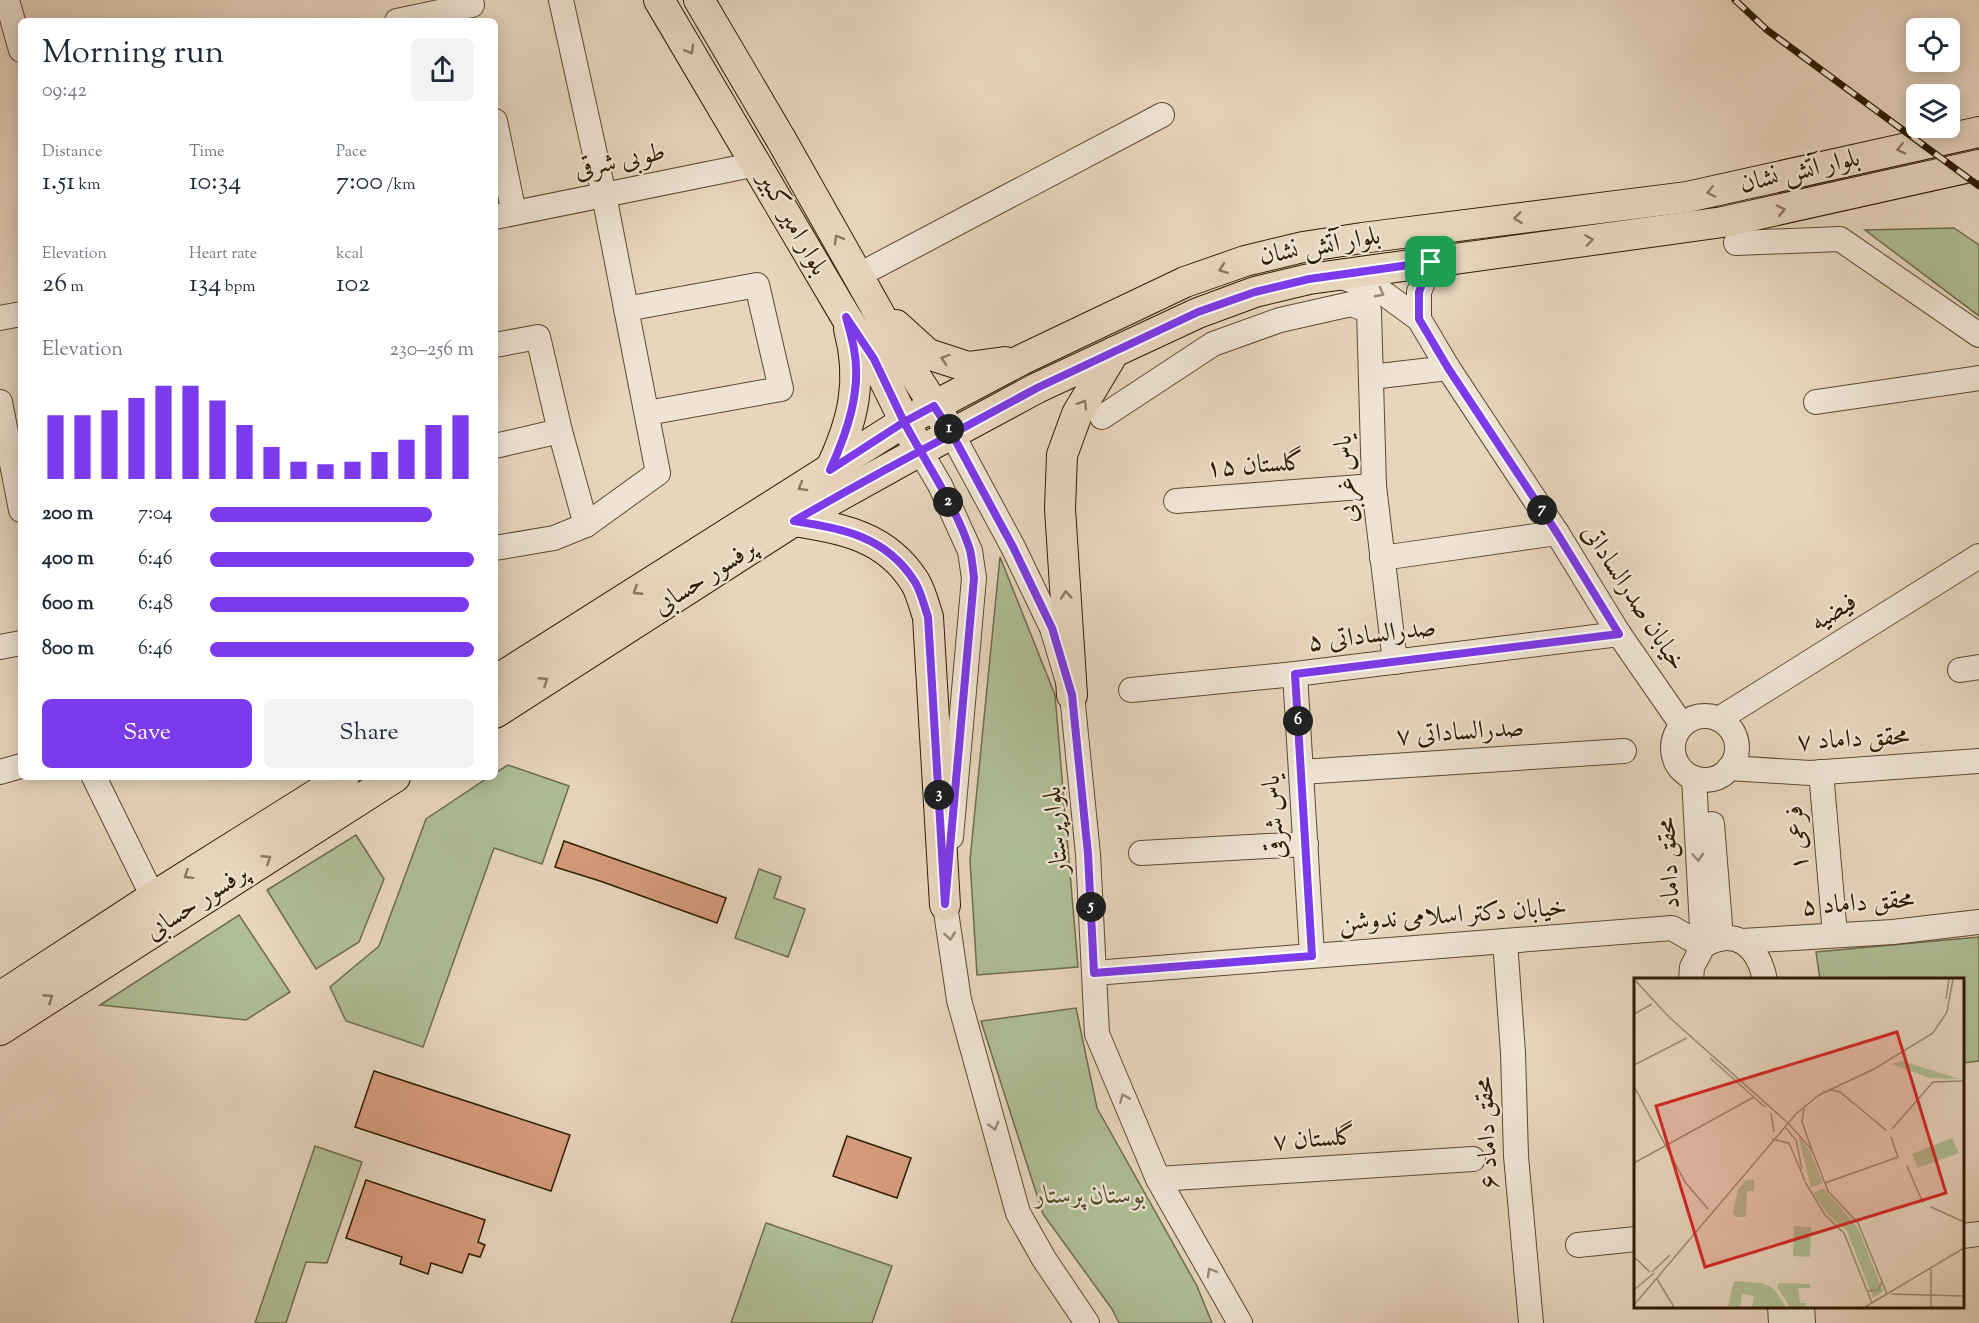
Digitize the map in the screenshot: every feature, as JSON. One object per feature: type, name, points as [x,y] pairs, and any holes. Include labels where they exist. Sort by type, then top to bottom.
[{"type":"main road","name":"بلوار امیر کبیر","points":[[659,0],[846,317],[874,359],[920,451]]},
{"type":"main road","name":"بلوار امیر کبیر","points":[[699,0],[952,434]]},
{"type":"main road","name":"بلوار آتش نشان","points":[[904,422],[1023,359],[1185,282],[1245,261],[1362,238],[1687,197],[1979,132]]},
{"type":"main road","name":"بلوار آتش نشان","points":[[920,451],[1037,388],[1180,321],[1255,292],[1337,275],[1723,222],[1979,165]]},
{"type":"main road","points":[[879,310],[928,354],[968,367],[1023,359]]},
{"type":"main road","points":[[830,470],[843,442],[856,381],[855,350],[846,317]]},
{"type":"main road","points":[[1072,695],[1060,509],[1062,455],[1077,414],[1114,352]]},
{"type":"main road","name":"پرفسور حسابی","points":[[498,679],[904,422]]},
{"type":"main road","name":"پرفسور حسابی","points":[[498,711],[794,521],[860,482],[920,451]]},
{"type":"main road","points":[[794,521],[861,536],[894,554],[916,583],[928,617],[945,904]]},
{"type":"main road","name":"پرفسور حسابی","points":[[0,997],[339,780]]},
{"type":"main road","name":"پرفسور حسابی","points":[[0,1030],[390,780]]},
{"type":"street","points":[[7,0],[18,39]]},
{"type":"street","points":[[498,547],[554,538],[586,525],[658,473],[604,195],[561,0]]},
{"type":"street","points":[[416,18],[473,9]]},
{"type":"street","points":[[859,275],[1162,115]]},
{"type":"street","points":[[498,149],[505,215]]},
{"type":"street","name":"طوبی شرقی","points":[[505,215],[757,164]]},
{"type":"street","points":[[1736,243],[1840,239],[1979,335]]},
{"type":"street","points":[[1419,319],[1419,292],[1431,262]]},
{"type":"street","points":[[1337,275],[1382,292],[1419,319]]},
{"type":"street","points":[[626,309],[757,285],[781,389],[647,413]]},
{"type":"street","name":"یاس غربی","points":[[1199,353],[1213,344],[1280,320],[1351,304],[1369,311],[1374,486],[1395,662]]},
{"type":"street","points":[[0,318],[18,315]]},
{"type":"street","name":"خیابان صدرالساداتی","points":[[1419,319],[1619,634],[1682,725]]},
{"type":"street","points":[[1102,417],[1199,353],[1180,321]]},
{"type":"street","points":[[498,344],[538,337],[560,431],[586,525]]},
{"type":"street","points":[[1371,377],[1448,368]]},
{"type":"street","points":[[1816,402],[1979,378]]},
{"type":"street","points":[[0,402],[18,495]]},
{"type":"street","points":[[498,445],[560,431]]},
{"type":"street","name":"بلوارپرستار","points":[[952,434],[1013,547],[1052,628],[1072,695],[1088,854],[1097,1034],[1158,1179],[1240,1323]]},
{"type":"street","points":[[920,451],[940,485],[960,527],[970,551],[974,578],[945,904],[959,1000],[1018,1213],[1044,1259],[1087,1323]]},
{"type":"street","name":"گلستان ۱۵","points":[[1176,501],[1374,486]]},
{"type":"street","points":[[1382,558],[1557,533]]},
{"type":"street","points":[[973,569],[985,545],[992,540],[998,539],[1013,547]]},
{"type":"street","name":"فیضیه","points":[[1719,719],[1979,556]]},
{"type":"street","name":"صدرالساداتی ۵","points":[[1131,690],[1295,674],[1619,634]]},
{"type":"street","points":[[0,647],[18,644]]},
{"type":"street","name":"یاس شرقی","points":[[1295,674],[1312,956]]},
{"type":"street","points":[[1699,716],[1719,719],[1727,724],[1736,741],[1737,751],[1711,775],[1679,766],[1674,758],[1674,739],[1682,725],[1699,716]]},
{"type":"street","name":"صدرالساداتی ۷","points":[[1301,772],[1624,751]]},
{"type":"street","name":"محقق داماد ۷","points":[[1711,775],[1821,772],[1979,761]]},
{"type":"street","points":[[0,772],[18,767]]},
{"type":"street","name":"فرعی ۱","points":[[1821,772],[1835,935]]},
{"type":"street","name":"محقق داماد","points":[[1711,775],[1722,942]]},
{"type":"street","points":[[95,780],[153,897]]},
{"type":"street","points":[[1141,853],[1306,844]]},
{"type":"street","name":"محقق داماد ۵","points":[[1722,942],[1893,932],[1979,922]]},
{"type":"street","name":"خيابان دکتر اسلامی ندوشن","points":[[1094,973],[1672,928],[1722,942]]},
{"type":"street","name":"محقق داماد ۶","points":[[1505,940],[1513,1053],[1516,1156],[1531,1323]]},
{"type":"street","points":[[1691,978],[1692,967],[1722,942],[1754,951],[1761,962],[1765,978]]},
{"type":"street","name":"گلستان ۷","points":[[1158,1179],[1473,1159]]},
{"type":"street","points":[[1964,1236],[1979,1234]]},
{"type":"street","points":[[1578,1245],[1634,1239]]},
{"type":"street","points":[[1780,1308],[1781,1323]]},
{"type":"street","points":[[1802,1308],[1803,1323]]},
{"type":"green space","points":[[1954,228],[1979,245],[1979,316],[1865,230]]},
{"type":"green space","points":[[1000,557],[1055,695],[1078,967],[977,975],[970,860]]},
{"type":"green space","points":[[508,765],[569,786],[542,864],[494,848],[423,1047],[346,1021],[330,987],[379,946],[426,819],[484,780],[498,780],[498,771]]},
{"type":"green space","points":[[356,835],[384,879],[359,942],[316,969],[267,890]]},
{"type":"green space","points":[[759,869],[781,877],[774,898],[805,909],[788,957],[735,938]]},
{"type":"green space","points":[[239,915],[290,992],[246,1020],[100,1005]]},
{"type":"green space","points":[[1979,937],[1979,1061],[1964,1063],[1964,978],[1820,978],[1816,952]]},
{"type":"green space","name":"بوستان پرستار","points":[[1076,1008],[1097,1108],[1197,1286],[1212,1323],[1119,1323],[1112,1309],[1043,1214],[981,1021]]},
{"type":"green space","points":[[315,1146],[362,1162],[327,1263],[306,1262],[286,1323],[255,1323]]},
{"type":"green space","points":[[766,1223],[892,1266],[872,1323],[731,1323]]},
{"type":"building","points":[[564,841],[726,898],[717,923],[555,867]]},
{"type":"building","points":[[374,1071],[570,1135],[551,1191],[355,1127]]},
{"type":"building","points":[[847,1136],[911,1158],[897,1198],[833,1176]]},
{"type":"building","points":[[366,1180],[485,1220],[478,1242],[485,1245],[480,1257],[469,1254],[462,1273],[431,1263],[428,1274],[400,1264],[402,1257],[346,1238]]},
{"type":"railway","points":[[1735,0],[1767,30],[1979,186]]},
{"type":"route","points":[[1431,262],[1309,279],[1255,292],[1198,312],[1037,388],[952,434],[934,406],[904,422],[874,359],[846,317],[855,350],[856,381],[843,442],[830,470],[904,422],[920,451],[940,485],[970,551],[974,578],[945,904],[928,617],[916,583],[894,554],[861,536],[794,521],[860,482],[920,451],[952,434],[1013,547],[1052,628],[1072,695],[1088,854],[1094,973],[1312,956],[1295,674],[1619,634],[1419,319],[1419,292],[1431,262]]}]
